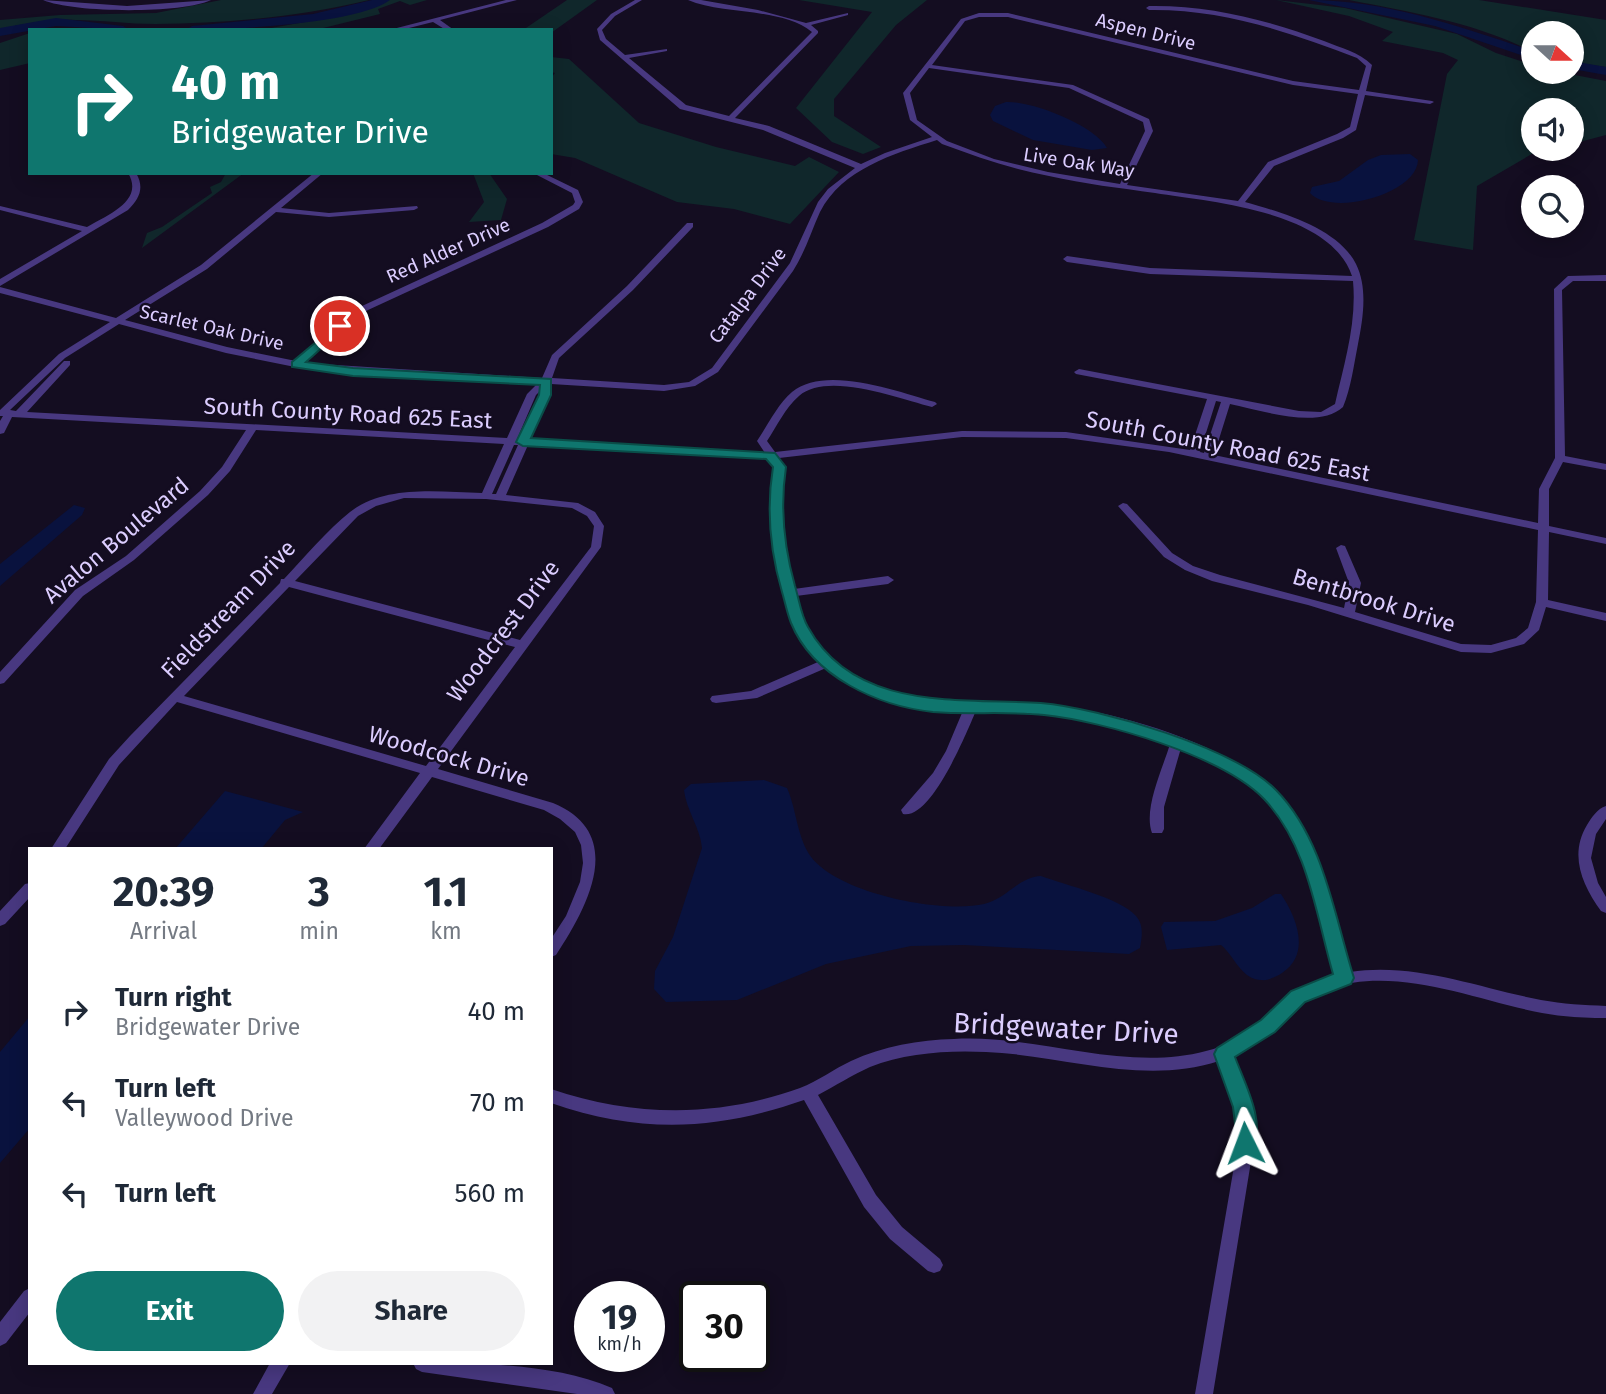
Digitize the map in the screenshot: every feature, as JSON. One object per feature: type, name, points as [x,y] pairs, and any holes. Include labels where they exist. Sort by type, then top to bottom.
[{"type":"street","points":[[47,0],[128,11],[208,0]]},
{"type":"street","points":[[401,28],[514,0]]},
{"type":"street","points":[[639,0],[612,15],[599,30],[603,40],[682,107],[766,128],[860,167]]},
{"type":"street","points":[[691,0],[808,24],[846,14]]},
{"type":"street","points":[[1149,8],[1171,7],[1265,23],[1359,57],[1369,68],[1354,125],[1349,131],[1271,164],[1240,204]]},
{"type":"street","name":"Aspen Drive","points":[[936,138],[916,124],[905,103],[909,86],[963,20],[979,15],[1002,14],[1293,83],[1430,102]]},
{"type":"street","points":[[435,20],[448,28]]},
{"type":"street","points":[[730,119],[814,36],[814,29],[808,24]]},
{"type":"street","points":[[625,57],[665,50]]},
{"type":"street","points":[[926,66],[1078,88],[1146,121],[1149,131],[1124,186]]},
{"type":"street","name":"Catalpa Drive","points":[[546,382],[664,388],[684,386],[706,378],[715,370],[790,271],[805,246],[821,204],[839,184],[860,167],[936,138]]},
{"type":"street","name":"Live Oak Way","points":[[936,138],[1016,168],[1222,201]]},
{"type":"street","points":[[0,284],[133,201],[138,187],[133,175]]},
{"type":"street","points":[[0,431],[8,413],[62,356],[204,267],[317,175]]},
{"type":"street","name":"Red Alder Drive","points":[[297,365],[340,326],[365,308],[545,225],[576,207],[579,202],[575,192],[541,175]]},
{"type":"street","points":[[1079,372],[1306,415],[1325,414],[1340,405],[1361,293],[1347,258],[1326,239],[1284,218],[1222,201]]},
{"type":"street","points":[[0,208],[89,230]]},
{"type":"street","points":[[276,210],[342,215],[414,208]]},
{"type":"street","points":[[500,497],[545,395],[546,382],[555,358],[630,288],[690,225]]},
{"type":"street","points":[[1066,259],[1150,271],[1356,279]]},
{"type":"street","points":[[1606,278],[1572,278],[1558,289],[1560,458],[1606,467]]},
{"type":"street","name":"Scarlet Oak Drive","points":[[0,290],[297,365],[353,372],[546,382]]},
{"type":"street","points":[[8,413],[57,371],[109,334],[119,322]]},
{"type":"street","points":[[486,496],[532,394],[546,382]]},
{"type":"street","points":[[932,404],[838,383],[817,384],[792,398],[762,441],[780,467],[775,496],[775,526],[789,593],[803,633],[829,662],[866,687],[888,696],[932,706],[1060,711],[1177,741],[1241,771],[1268,793],[1290,817],[1305,844],[1344,978]]},
{"type":"street","points":[[1194,455],[1212,398]]},
{"type":"street","points":[[1208,458],[1226,400]]},
{"type":"street","name":"South County Road 625 East","points":[[8,413],[770,456],[962,435],[1016,432],[1117,440],[1606,541]]},
{"type":"street","name":"Avalon Boulevard","points":[[0,680],[79,593],[130,558],[204,493],[226,469],[253,427]]},
{"type":"street","name":"Bentbrook Drive","points":[[1123,506],[1168,555],[1189,568],[1216,578],[1349,613],[1453,646],[1491,649],[1512,644],[1528,636],[1533,630],[1542,602],[1544,489],[1560,458]]},
{"type":"street","name":"Fieldstream Drive","points":[[59,847],[114,762],[349,518],[372,504],[415,494],[500,497]]},
{"type":"street","name":"Woodcrest Drive","points":[[373,847],[596,547],[599,526],[592,514],[574,505],[500,497]]},
{"type":"street","points":[[1341,548],[1355,583],[1349,613]]},
{"type":"street","points":[[789,593],[888,580]]},
{"type":"street","points":[[285,582],[523,645]]},
{"type":"street","points":[[1542,602],[1606,617]]},
{"type":"street","points":[[716,699],[753,695],[829,662]]},
{"type":"street","name":"Woodcock Drive","points":[[174,697],[556,810],[582,833],[589,856],[587,883],[570,924],[553,948]]},
{"type":"street","points":[[908,810],[926,792],[946,765],[970,709]]},
{"type":"street","points":[[1157,829],[1157,807],[1177,741]]},
{"type":"street","points":[[1606,811],[1587,834],[1584,856],[1592,888],[1606,907]]},
{"type":"street","points":[[0,920],[28,890]]},
{"type":"street","name":"Bridgewater Drive","points":[[553,1097],[614,1114],[665,1119],[749,1109],[807,1092],[856,1066],[930,1048],[1012,1046],[1163,1065],[1224,1054],[1268,1026],[1298,996],[1344,978],[1380,975],[1428,980],[1555,1009],[1606,1012]]},
{"type":"street","points":[[1204,1394],[1245,1143],[1241,1097],[1224,1054]]},
{"type":"street","points":[[807,1092],[870,1201],[897,1233],[934,1265]]},
{"type":"street","points":[[0,1337],[28,1300]]},
{"type":"street","points":[[262,1394],[280,1365]]},
{"type":"street","points":[[436,1365],[585,1386],[607,1394]]},
{"type":"green space","points":[[221,0],[369,0],[317,11],[236,20],[155,24],[65,20],[0,29],[0,20],[60,15],[156,13]]},
{"type":"green space","points":[[389,0],[427,0],[410,5],[400,1],[378,9],[380,14],[323,28],[271,28],[349,14]]},
{"type":"green space","points":[[567,0],[597,0],[553,32],[553,28],[526,28]]},
{"type":"green space","points":[[799,0],[927,0],[896,25],[834,99],[834,116],[881,147],[863,154],[832,142],[796,108],[872,12]]},
{"type":"green space","points":[[1276,0],[1345,8],[1457,34],[1496,53],[1521,61],[1521,84],[1584,84],[1584,77],[1606,81],[1606,135],[1584,141],[1584,98],[1521,98],[1521,160],[1477,186],[1473,250],[1414,240],[1447,74],[1458,60],[1443,53],[1382,41],[1393,32],[1349,16]]},
{"type":"green space","points":[[1349,0],[1479,0],[1606,20],[1606,67],[1584,64],[1584,21],[1521,21],[1521,46],[1489,33],[1420,14]]},
{"type":"green space","points":[[28,34],[28,63],[0,70],[0,43]]},
{"type":"green space","points":[[553,57],[569,59],[639,123],[716,147],[795,166],[809,157],[839,172],[790,224],[734,209],[677,202],[575,158],[553,154]]},
{"type":"green space","points":[[225,175],[241,175],[142,248],[147,233],[162,227],[212,193],[210,187],[221,182]]},
{"type":"green space","points":[[474,175],[490,175],[507,199],[501,220],[469,222],[484,202]]},
{"type":"shaded area","points":[[1006,102],[1031,106],[1061,116],[1089,131],[1107,148],[1092,150],[1033,140],[993,121],[990,115],[995,106]]},
{"type":"shaded area","points":[[1410,154],[1418,160],[1414,172],[1404,183],[1389,192],[1354,202],[1336,203],[1321,200],[1310,193],[1312,187],[1339,181],[1368,160],[1381,155]]},
{"type":"shaded area","points":[[74,505],[85,508],[82,515],[0,586],[0,564]]},
{"type":"shaded area","points":[[764,780],[787,788],[809,854],[822,868],[841,880],[864,890],[916,903],[965,906],[992,901],[1026,880],[1041,876],[1106,898],[1129,909],[1140,923],[1140,948],[1129,954],[964,945],[911,946],[826,964],[737,1000],[666,1002],[654,989],[655,971],[673,937],[702,848],[684,790],[691,784]]},
{"type":"shaded area","points":[[225,791],[303,812],[285,820],[263,847],[177,847]]},
{"type":"shaded area","points":[[1275,894],[1281,894],[1292,914],[1299,946],[1291,965],[1278,976],[1264,980],[1249,976],[1221,945],[1167,950],[1161,927],[1164,922],[1215,921],[1252,908]]},
{"type":"shaded area","points":[[28,1018],[28,1130],[0,1163],[0,1052]]},
{"type":"waterway","points":[[211,28],[313,17],[384,0]]},
{"type":"waterway","points":[[1315,0],[1437,23],[1521,51]]},
{"type":"waterway","points":[[0,32],[56,22],[106,28]]},
{"type":"waterway","points":[[1584,67],[1606,71]]},
{"type":"route","points":[[340,326],[297,365],[353,372],[546,382],[545,395],[523,442],[770,456],[780,467],[775,496],[779,557],[799,624],[814,650],[837,669],[866,687],[913,703],[954,709],[1042,709],[1079,714],[1177,741],[1206,753],[1241,771],[1268,793],[1290,817],[1305,844],[1344,978],[1298,996],[1268,1026],[1224,1054],[1233,1071],[1244,1107],[1245,1143]]}]
